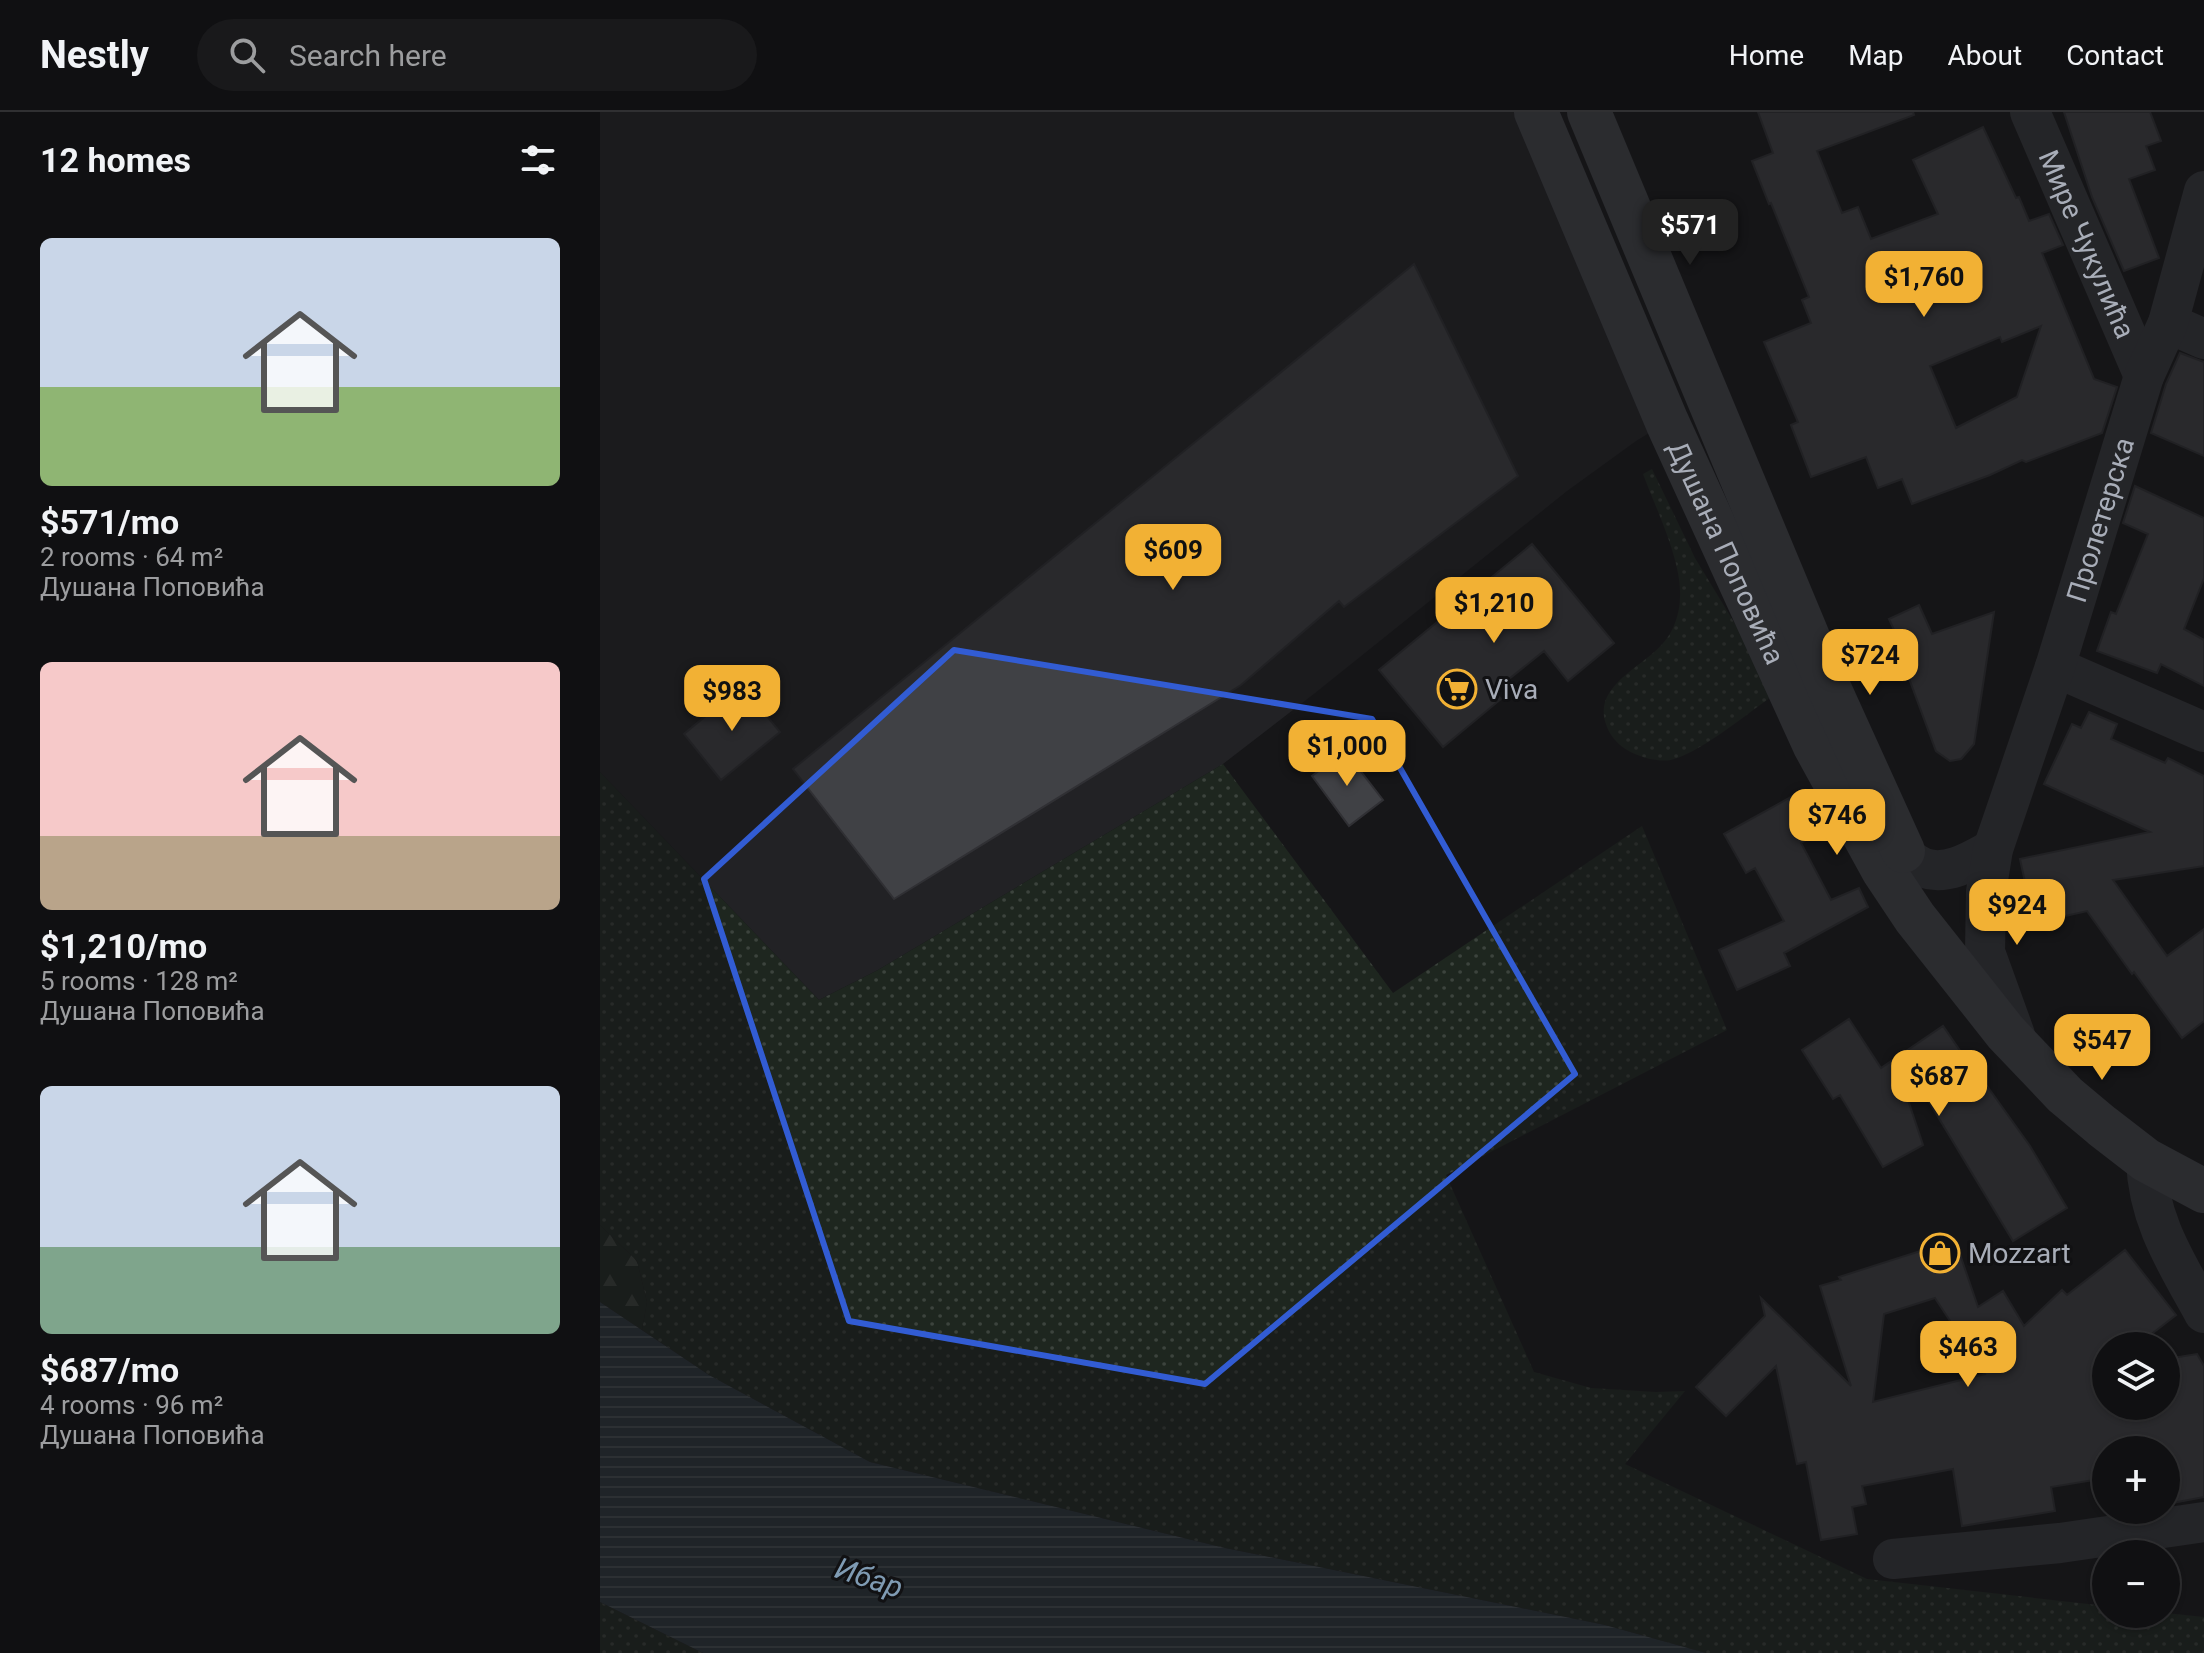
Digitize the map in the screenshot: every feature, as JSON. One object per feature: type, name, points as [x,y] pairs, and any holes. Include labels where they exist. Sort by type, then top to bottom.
[{"type":"main road","name":"Душана Поповића","points":[[1536,112],[1667,422],[1815,746],[1883,870],[1915,918],[2006,1033],[2065,1095],[2146,1160],[2204,1191]]},
{"type":"main road","name":"Душана Поповића","points":[[1589,112],[1830,690],[1957,970]]},
{"type":"street","name":"Мире Чукулића","points":[[2030,112],[2144,376]]},
{"type":"street","name":"Пролетерска","points":[[2019,1046],[1985,952],[1986,892],[1993,849],[2055,667],[2144,376],[2168,323],[2204,191]]},
{"type":"street","points":[[2168,323],[2204,339]]},
{"type":"street","points":[[2055,667],[2204,732]]},
{"type":"street","points":[[1906,858],[1925,869],[1942,869],[1965,865],[1993,849]]},
{"type":"street","points":[[2146,1160],[2147,1185],[2153,1210],[2166,1243],[2204,1313]]},
{"type":"street","points":[[1893,1559],[2060,1543],[2204,1522]]},
{"type":"highlighted area","points":[[954,650],[1372,719],[1575,1074],[1205,1384],[849,1321],[704,879]]},
{"type":"shaded area","points":[[600,112],[1536,112],[1667,422],[1567,491],[1223,764],[878,970],[819,1000],[600,772]]},
{"type":"green space","points":[[1652,469],[1695,558],[1777,693],[1699,748],[1665,761],[1643,757],[1619,744],[1610,734],[1604,713],[1612,689],[1668,638],[1679,609],[1677,568],[1643,474]]},
{"type":"green space","points":[[1223,764],[1393,993],[1642,826],[1727,1030],[1446,1175],[1534,1372],[1591,1388],[1685,1391],[1625,1464],[1867,1579],[2092,1604],[2092,1628],[2180,1628],[2180,1614],[2204,1617],[2204,1653],[1706,1653],[1605,1625],[1225,1548],[870,1462],[709,1375],[642,1330],[647,1302],[637,1261],[600,1225],[600,772],[819,1000],[878,970]]},
{"type":"green space","points":[[600,1225],[637,1261],[647,1302],[642,1330],[600,1302]]},
{"type":"green space","points":[[600,1602],[703,1653],[600,1653]]},
{"type":"water","name":"Ибар","points":[[600,1302],[709,1375],[870,1462],[1225,1548],[1605,1625],[1706,1653],[703,1653],[600,1602]]},
{"type":"building","points":[[1758,112],[1913,112],[1914,115],[1817,151],[1842,213],[1858,207],[1871,239],[1938,214],[1913,160],[1983,127],[2029,221],[2049,214],[2063,245],[2042,253],[2094,379],[2117,387],[2102,433],[2026,462],[2022,460],[1912,504],[1902,479],[1878,488],[1866,457],[1811,477],[1791,425],[1798,422],[1764,342],[1811,323],[1802,300],[1809,297],[1752,161],[1773,153]],"holes":[[[2041,326],[2017,397],[1956,428],[1930,366],[2000,337],[2002,342]]]},
{"type":"building","points":[[2064,112],[2150,112],[2161,141],[2146,146],[2155,170],[2129,179],[2159,258],[2124,271],[2092,197]]},
{"type":"building","points":[[1414,264],[1518,476],[1344,607],[1339,601],[1241,685],[894,899],[793,769]]},
{"type":"building","points":[[2180,353],[2204,362],[2204,456],[2151,433],[2166,384]]},
{"type":"building","points":[[2135,486],[2204,518],[2204,578],[2184,629],[2204,640],[2204,686],[2161,664],[2157,673],[2097,651],[2111,612],[2116,614],[2148,534],[2123,523]]},
{"type":"building","points":[[1532,544],[1614,643],[1568,681],[1544,651],[1494,691],[1501,699],[1443,747],[1379,670]]},
{"type":"building","points":[[1919,605],[1932,634],[1994,612],[1974,744],[1961,759],[1950,761],[1936,751],[1897,646],[1901,645],[1889,619]]},
{"type":"building","points":[[742,686],[780,732],[721,780],[684,734]]},
{"type":"building","points":[[2089,712],[2117,724],[2111,739],[2165,763],[2168,758],[2204,776],[2204,866],[2113,880],[2167,956],[2204,929],[2204,1021],[2182,1038],[2087,911],[2034,923],[2020,859],[2150,832],[2044,784],[2072,724],[2081,728]]},
{"type":"building","points":[[1345,751],[1383,800],[1349,826],[1312,776]]},
{"type":"building","points":[[1800,792],[1822,831],[1801,843],[1831,900],[1859,888],[1868,907],[1784,953],[1790,966],[1737,990],[1719,950],[1784,921],[1755,868],[1746,873],[1724,834]]},
{"type":"building","points":[[1849,1019],[1881,1068],[1943,1026],[2030,1146],[2067,1208],[2013,1241],[1914,1077],[1902,1082],[1923,1145],[1883,1167],[1840,1095],[1833,1099],[1802,1050]]},
{"type":"building","points":[[1955,1240],[1978,1307],[2003,1291],[2024,1326],[2062,1290],[2067,1295],[2125,1250],[2176,1315],[2154,1332],[2092,1332],[2092,1420],[2180,1420],[2180,1357],[2197,1354],[2204,1366],[2204,1497],[2180,1502],[2180,1436],[2092,1436],[2092,1480],[2051,1487],[2055,1511],[1962,1526],[1953,1469],[1862,1486],[1866,1504],[1852,1507],[1857,1534],[1821,1540],[1806,1462],[1797,1464],[1776,1366],[1726,1416],[1696,1387],[1765,1316],[1761,1298],[1851,1386],[1820,1286],[1841,1280],[1839,1277]],"holes":[[[1935,1298],[1985,1374],[1873,1402],[1884,1314]]]},
{"type":"place","name":"Viva","points":[[1457,689]]},
{"type":"place","name":"Mozzart","points":[[1940,1253]]}]
